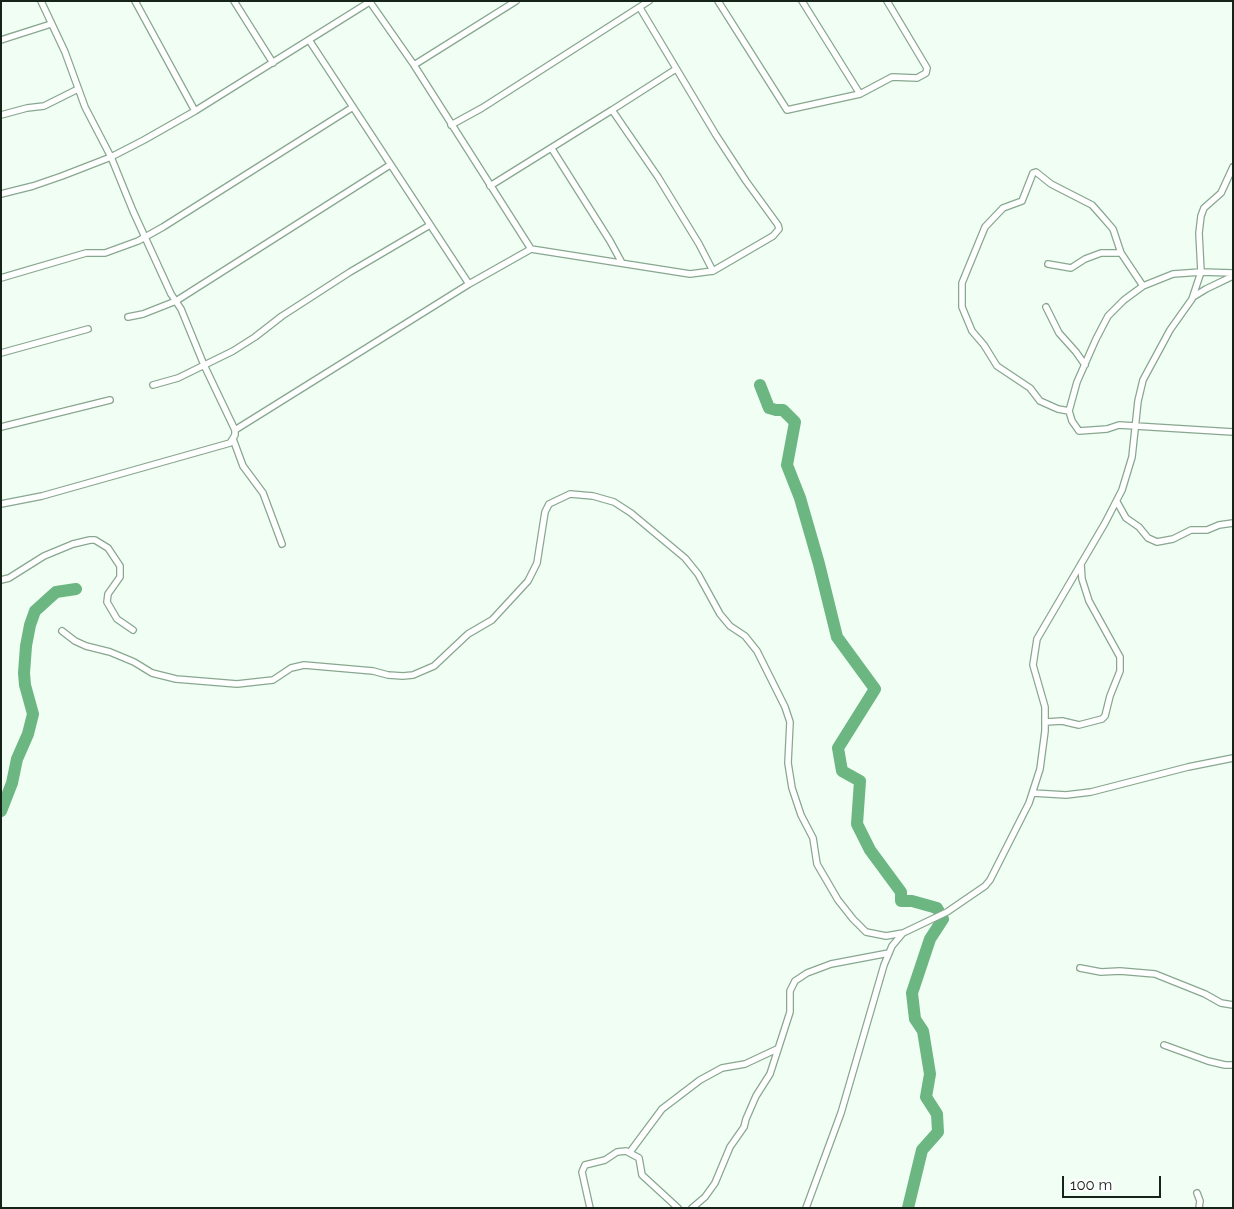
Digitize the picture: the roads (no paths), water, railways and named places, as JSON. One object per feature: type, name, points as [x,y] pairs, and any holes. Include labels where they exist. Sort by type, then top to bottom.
[{"type":"street","points":[[1,504],[42,496],[230,443],[235,430],[204,365],[181,309],[133,211],[112,157],[95,126],[78,89],[68,60],[40,1]]},
{"type":"street","points":[[135,1],[195,111]]},
{"type":"street","points":[[414,65],[516,1]]},
{"type":"street","points":[[451,125],[482,108],[649,1]]},
{"type":"street","points":[[718,1],[787,110],[860,94],[887,78],[897,76],[920,77],[927,70],[887,1]]},
{"type":"street","points":[[802,1],[860,94]]},
{"type":"street","points":[[235,2],[273,63]]},
{"type":"street","points":[[1,194],[33,186],[112,157],[195,111],[368,2],[414,65],[531,249]]},
{"type":"street","points":[[235,430],[469,284],[531,249],[690,274],[713,271],[773,236],[779,229],[778,225],[716,135],[640,8]]},
{"type":"street","points":[[1,40],[51,24]]},
{"type":"street","points":[[309,40],[469,284]]},
{"type":"street","points":[[490,186],[552,149],[676,69]]},
{"type":"street","points":[[1,115],[44,106],[78,89]]},
{"type":"street","points":[[1,278],[86,253],[105,253],[146,237],[353,107]]},
{"type":"street","points":[[612,110],[658,177],[699,244],[713,271]]},
{"type":"street","points":[[552,149],[622,263]]},
{"type":"street","points":[[128,317],[143,314],[176,301],[390,165]]},
{"type":"street","points":[[62,631],[75,641],[86,646],[110,652],[134,662],[152,673],[176,679],[237,684],[273,680],[291,668],[304,665],[373,671],[403,676],[413,675],[434,666],[468,634],[492,620],[528,581],[537,563],[545,512],[549,504],[570,494],[593,496],[614,502],[631,513],[685,558],[698,574],[720,614],[730,626],[745,636],[756,651],[785,706],[790,722],[788,763],[792,788],[801,815],[813,838],[817,864],[838,900],[866,932],[886,936],[903,932],[947,912],[990,880],[1033,793],[1043,752],[1046,722],[1043,699],[1033,665],[1034,647],[1040,632],[1117,502],[1130,468],[1138,401],[1144,380],[1170,330],[1192,299],[1201,272],[1201,216],[1204,208],[1221,193],[1233,167]]},
{"type":"street","points":[[1069,411],[1058,409],[1040,401],[1030,388],[997,366],[984,345],[972,331],[962,307],[962,283],[985,227],[1003,208],[1022,201],[1034,172],[1038,173],[1050,184],[1092,205],[1112,229],[1122,253],[1143,286]]},
{"type":"street","points":[[153,385],[178,378],[242,346],[270,324],[430,224]]},
{"type":"street","points":[[1048,264],[1070,268],[1085,258],[1101,253],[1122,253]]},
{"type":"street","points":[[1233,274],[1201,272],[1172,274],[1143,286],[1124,300],[1108,316],[1096,339],[1072,398],[1069,411],[1072,421],[1079,431],[1107,429],[1119,425],[1233,432]]},
{"type":"street","points":[[1192,299],[1233,274]]},
{"type":"street","points":[[1046,307],[1059,333],[1085,365]]},
{"type":"street","points":[[1,353],[88,329]]},
{"type":"street","points":[[1,427],[110,400]]},
{"type":"street","points":[[233,439],[243,466],[263,493],[282,544]]},
{"type":"street","points":[[1117,502],[1126,518],[1139,527],[1148,538],[1157,542],[1173,539],[1191,530],[1207,530],[1219,525],[1233,523]]},
{"type":"street","points":[[1,580],[9,578],[44,556],[73,544],[95,540],[108,548],[120,566],[120,577],[108,594],[106,602],[117,619],[133,630]]},
{"type":"street","points":[[1046,722],[1062,721],[1079,725],[1102,719],[1106,713],[1110,696],[1120,671],[1120,657],[1089,601],[1082,579],[1081,564]]},
{"type":"street","points":[[1033,793],[1066,795],[1091,792],[1188,767],[1233,758]]},
{"type":"street","points":[[806,1208],[841,1113],[888,953],[903,932]]},
{"type":"street","points":[[692,1208],[706,1197],[715,1183],[730,1147],[744,1127],[756,1096],[770,1074],[790,1012],[790,991],[798,978],[831,964],[888,953]]},
{"type":"street","points":[[1080,968],[1101,972],[1120,971],[1155,974],[1205,994],[1221,1003],[1233,1005]]},
{"type":"street","points":[[1164,1045],[1208,1061],[1225,1065],[1233,1064]]},
{"type":"street","points":[[630,1152],[662,1109],[700,1080],[727,1066],[745,1064],[777,1049]]},
{"type":"street","points":[[590,1208],[582,1172],[585,1165],[605,1160],[617,1152],[630,1152],[639,1158],[642,1175],[678,1208]]},
{"type":"street","points":[[1197,1193],[1200,1201],[1199,1208]]},
{"type":"waterway","points":[[760,385],[769,408],[783,410],[795,422],[787,465],[800,498],[837,637],[875,689],[838,748],[842,771],[860,781],[857,824],[870,850],[901,892],[901,901],[912,901],[937,908],[943,919],[930,939],[912,993],[915,1019],[923,1031],[930,1074],[926,1097],[937,1114],[938,1132],[922,1150],[908,1208]]},
{"type":"waterway","points":[[1,811],[12,783],[17,759],[28,734],[33,714],[25,685],[24,673],[30,625],[35,611],[56,592],[76,589]]}]
